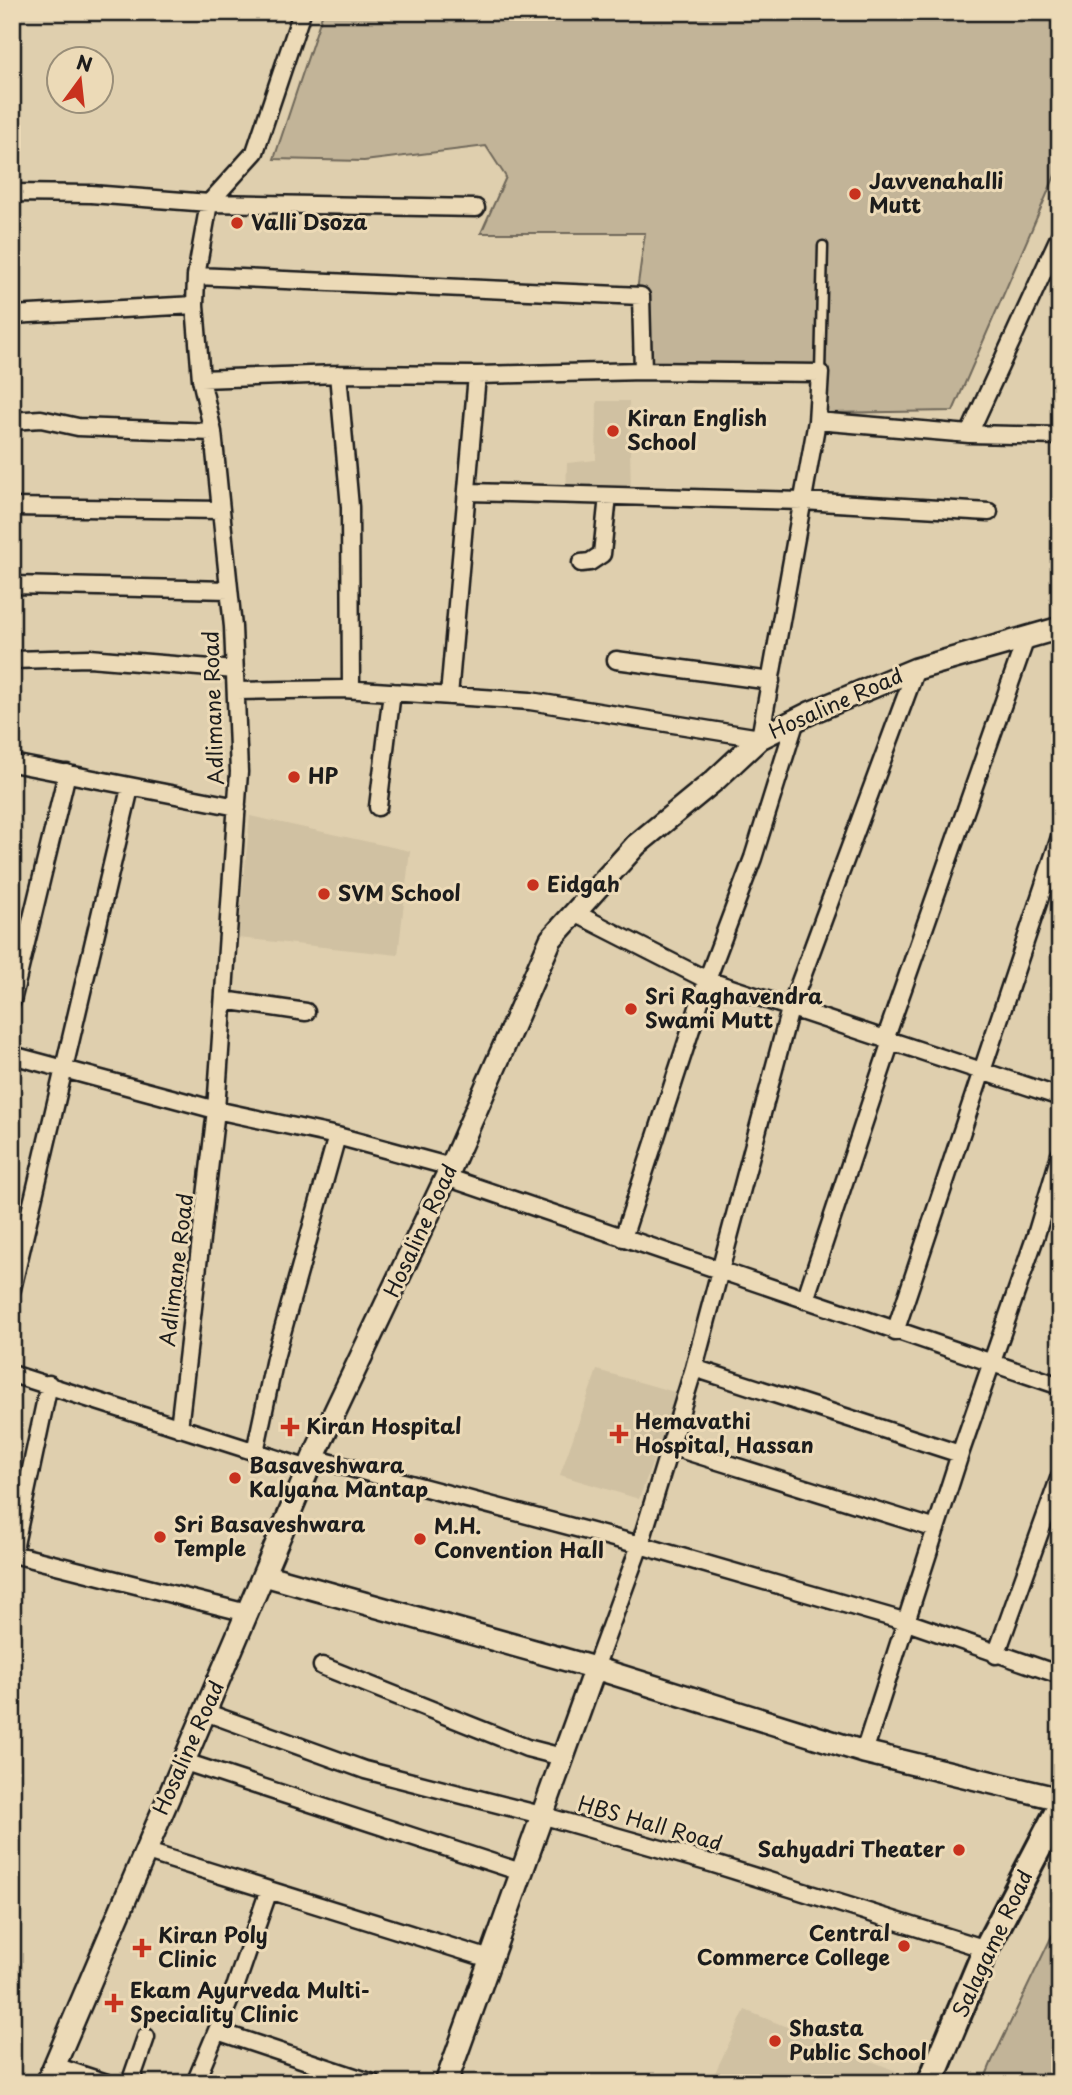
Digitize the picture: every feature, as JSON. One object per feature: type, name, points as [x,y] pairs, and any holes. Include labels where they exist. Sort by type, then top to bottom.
[{"type":"main road","name":"Salagame Road","points":[[930,2083],[986,1950],[1060,1807]]},
{"type":"street","points":[[209,203],[255,152],[302,12]]},
{"type":"street","points":[[12,193],[91,194],[209,203],[477,208]]},
{"type":"street","name":"Adlimane Road","points":[[179,1428],[216,1110],[237,807],[237,691],[229,590],[213,432],[201,379],[194,305],[196,276],[209,203]]},
{"type":"street","points":[[969,434],[1060,235]]},
{"type":"street","points":[[196,276],[641,296],[643,371]]},
{"type":"street","points":[[12,315],[194,305]]},
{"type":"street","points":[[201,379],[338,374],[477,375],[643,371],[820,373],[817,421],[760,738],[530,701],[351,689],[237,691]]},
{"type":"street","points":[[338,374],[350,508],[351,689]]},
{"type":"street","points":[[449,696],[477,375]]},
{"type":"street","points":[[12,421],[41,419],[78,427],[213,432]]},
{"type":"street","points":[[817,421],[969,434],[1060,436]]},
{"type":"street","points":[[468,492],[803,501],[989,512]]},
{"type":"street","points":[[581,564],[602,554],[608,496]]},
{"type":"street","points":[[12,507],[221,510]]},
{"type":"street","points":[[12,585],[229,590]]},
{"type":"street","name":"Hosaline Road","points":[[51,2074],[311,1463],[449,1172],[551,939],[636,845],[715,780],[760,738],[916,669],[1060,628]]},
{"type":"street","points":[[805,1300],[888,1040],[1026,638]]},
{"type":"street","points":[[12,660],[89,658],[235,670]]},
{"type":"street","points":[[617,660],[771,681]]},
{"type":"street","points":[[446,2083],[640,1545],[694,1368],[790,1009],[916,669]]},
{"type":"street","points":[[378,807],[392,692]]},
{"type":"street","points":[[623,1238],[707,980],[753,858],[796,720]]},
{"type":"street","points":[[12,763],[237,807]]},
{"type":"street","points":[[12,1001],[67,773]]},
{"type":"street","points":[[12,1289],[130,788]]},
{"type":"street","points":[[895,1332],[1060,837]]},
{"type":"street","points":[[573,912],[707,980],[1060,1097]]},
{"type":"street","points":[[224,1000],[306,1012]]},
{"type":"street","points":[[12,1055],[216,1110],[337,1136],[449,1172],[720,1273],[1060,1386]]},
{"type":"street","points":[[255,1452],[275,1358],[337,1136]]},
{"type":"street","points":[[864,1752],[990,1362],[1036,1235],[1060,1156]]},
{"type":"street","points":[[694,1368],[960,1454]]},
{"type":"street","points":[[12,1374],[255,1452],[311,1463],[640,1545],[907,1622],[1060,1675]]},
{"type":"street","points":[[49,1384],[13,1555],[247,1613]]},
{"type":"street","points":[[670,1447],[936,1529]]},
{"type":"street","points":[[996,1655],[1060,1476]]},
{"type":"street","points":[[264,1575],[595,1668],[864,1752],[1060,1798]]},
{"type":"street","points":[[322,1666],[507,1741],[562,1758]]},
{"type":"street","name":"HBS Hall Road","points":[[205,1712],[365,1770],[541,1815],[713,1864],[986,1950]]},
{"type":"street","points":[[182,1761],[521,1872]]},
{"type":"street","points":[[144,1852],[490,1959]]},
{"type":"street","points":[[195,2083],[269,1890]]},
{"type":"street","points":[[217,2031],[373,2083]]},
{"type":"street","points":[[130,2083],[146,2037]]},
{"type":"street","points":[[51,2074],[107,2083]]},
{"type":"lane","points":[[820,373],[823,246]]},
{"type":"shaded area","points":[[323,12],[1060,12],[1060,164],[953,411],[826,413],[812,365],[650,365],[638,284],[645,233],[481,233],[506,177],[486,146],[364,161],[274,159]]},
{"type":"shaded area","name":"Kiran English School","points":[[597,401],[629,401],[631,493],[566,494],[567,463],[596,460]]},
{"type":"shaded area","name":"SVM School","points":[[250,816],[410,851],[398,955],[238,938]]},
{"type":"shaded area","name":"Hemavathi Hospital, Hassan","points":[[597,1370],[678,1393],[639,1499],[560,1475]]},
{"type":"shaded area","points":[[1060,1919],[1060,2083],[983,2083],[992,2061]]},
{"type":"shaded area","name":"Shasta Public School","points":[[745,2010],[896,2071],[891,2083],[711,2081]]},
{"type":"place","name":"Javvenahalli Mutt","points":[[855,194]]},
{"type":"place","name":"Valli Dsoza","points":[[237,223]]},
{"type":"place","name":"Kiran English School","points":[[613,431]]},
{"type":"place","name":"HP","points":[[294,777]]},
{"type":"place","name":"Eidgah","points":[[533,885]]},
{"type":"place","name":"SVM School","points":[[324,894]]},
{"type":"place","name":"Sri Raghavendra Swami Mutt","points":[[631,1009]]},
{"type":"place","name":"Kiran Hospital","points":[[290,1427]]},
{"type":"place","name":"Hemavathi Hospital, Hassan","points":[[619,1434]]},
{"type":"place","name":"Basaveshwara Kalyana Mantap","points":[[235,1478]]},
{"type":"place","name":"Sri Basaveshwara Temple","points":[[160,1537]]},
{"type":"place","name":"M.H. Convention Hall","points":[[420,1539]]},
{"type":"place","name":"Sahyadri Theater","points":[[959,1850]]},
{"type":"place","name":"Central Commerce College","points":[[904,1946]]},
{"type":"place","name":"Kiran Poly Clinic","points":[[142,1948]]},
{"type":"place","name":"Ekam Ayurveda Multi- Speciality Clinic","points":[[114,2003]]},
{"type":"place","name":"Shasta Public School","points":[[775,2041]]}]
